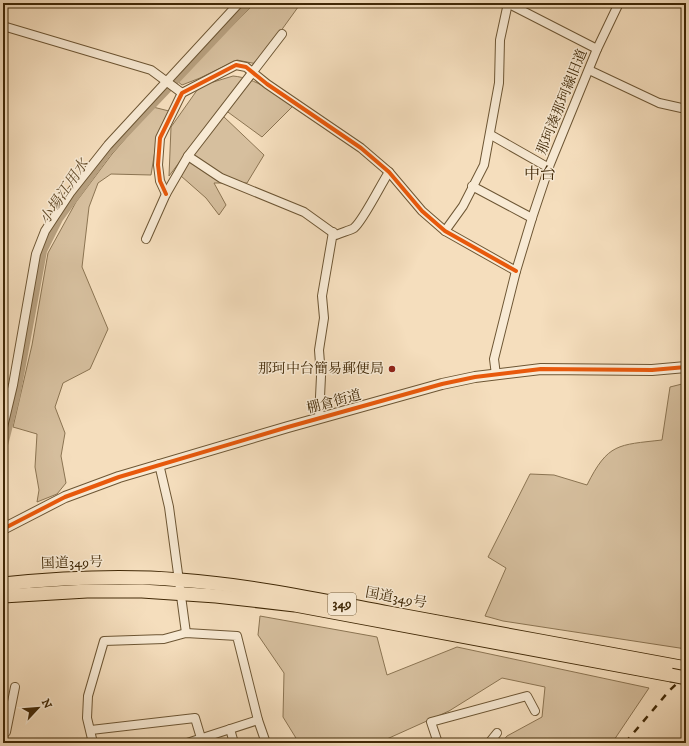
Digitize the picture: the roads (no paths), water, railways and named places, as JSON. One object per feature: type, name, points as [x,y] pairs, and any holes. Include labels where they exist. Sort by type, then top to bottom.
[{"type":"highway","name":"国道349号","points":[[3,584],[103,577],[179,580],[272,591],[678,670],[686,678]]},
{"type":"highway","name":"国道349号","points":[[3,596],[87,590],[216,596],[295,606],[678,670]]},
{"type":"street","points":[[3,428],[13,385],[36,254],[45,232],[70,194],[108,145],[173,87],[239,3]]},
{"type":"street","points":[[445,231],[463,206],[484,165],[491,135],[499,83],[500,40],[509,3],[597,49]]},
{"type":"street","name":"那珂湊那珂線旧道","points":[[496,374],[494,359],[516,271],[532,218],[549,168],[597,49],[619,3]]},
{"type":"street","points":[[3,26],[136,64],[151,70],[173,87]]},
{"type":"street","points":[[146,239],[166,194],[188,156],[282,34]]},
{"type":"street","points":[[173,87],[236,65],[246,67],[267,84],[361,148],[389,172],[422,212],[445,231],[516,271]]},
{"type":"street","points":[[589,70],[659,103],[686,109]]},
{"type":"street","points":[[166,194],[160,181],[158,165],[160,138],[173,87]]},
{"type":"street","points":[[491,135],[549,168]]},
{"type":"street","points":[[188,156],[221,178],[304,212],[336,235],[353,228],[358,224],[363,218],[368,205],[389,172]]},
{"type":"street","points":[[472,186],[532,218]]},
{"type":"street","points":[[319,418],[321,376],[320,350],[324,318],[322,296],[333,232]]},
{"type":"street","name":"棚倉街道","points":[[3,528],[36,511],[90,487],[159,464],[442,384],[496,374],[541,369],[652,370],[686,367]]},
{"type":"street","points":[[159,464],[169,507],[186,633]]},
{"type":"street","points":[[93,743],[87,718],[88,696],[104,641],[164,638],[186,633],[237,636],[258,720],[266,743]]},
{"type":"street","points":[[6,732],[6,713],[16,687]]},
{"type":"street","points":[[438,743],[431,722],[527,696],[535,711]]},
{"type":"street","points":[[91,730],[195,718],[201,738]]},
{"type":"street","points":[[187,743],[258,720]]},
{"type":"street","points":[[230,729],[234,743]]},
{"type":"street","points":[[489,743],[497,733]]},
{"type":"waterway","name":"小場江用水","points":[[3,449],[16,397],[43,251],[59,219],[108,152],[249,3]]},
{"type":"railway","points":[[625,743],[669,691],[686,675]]},
{"type":"place","name":"那珂中台簡易郵便局","points":[[392,369]]},
{"type":"district","name":"中台","points":[[540,174]]}]
